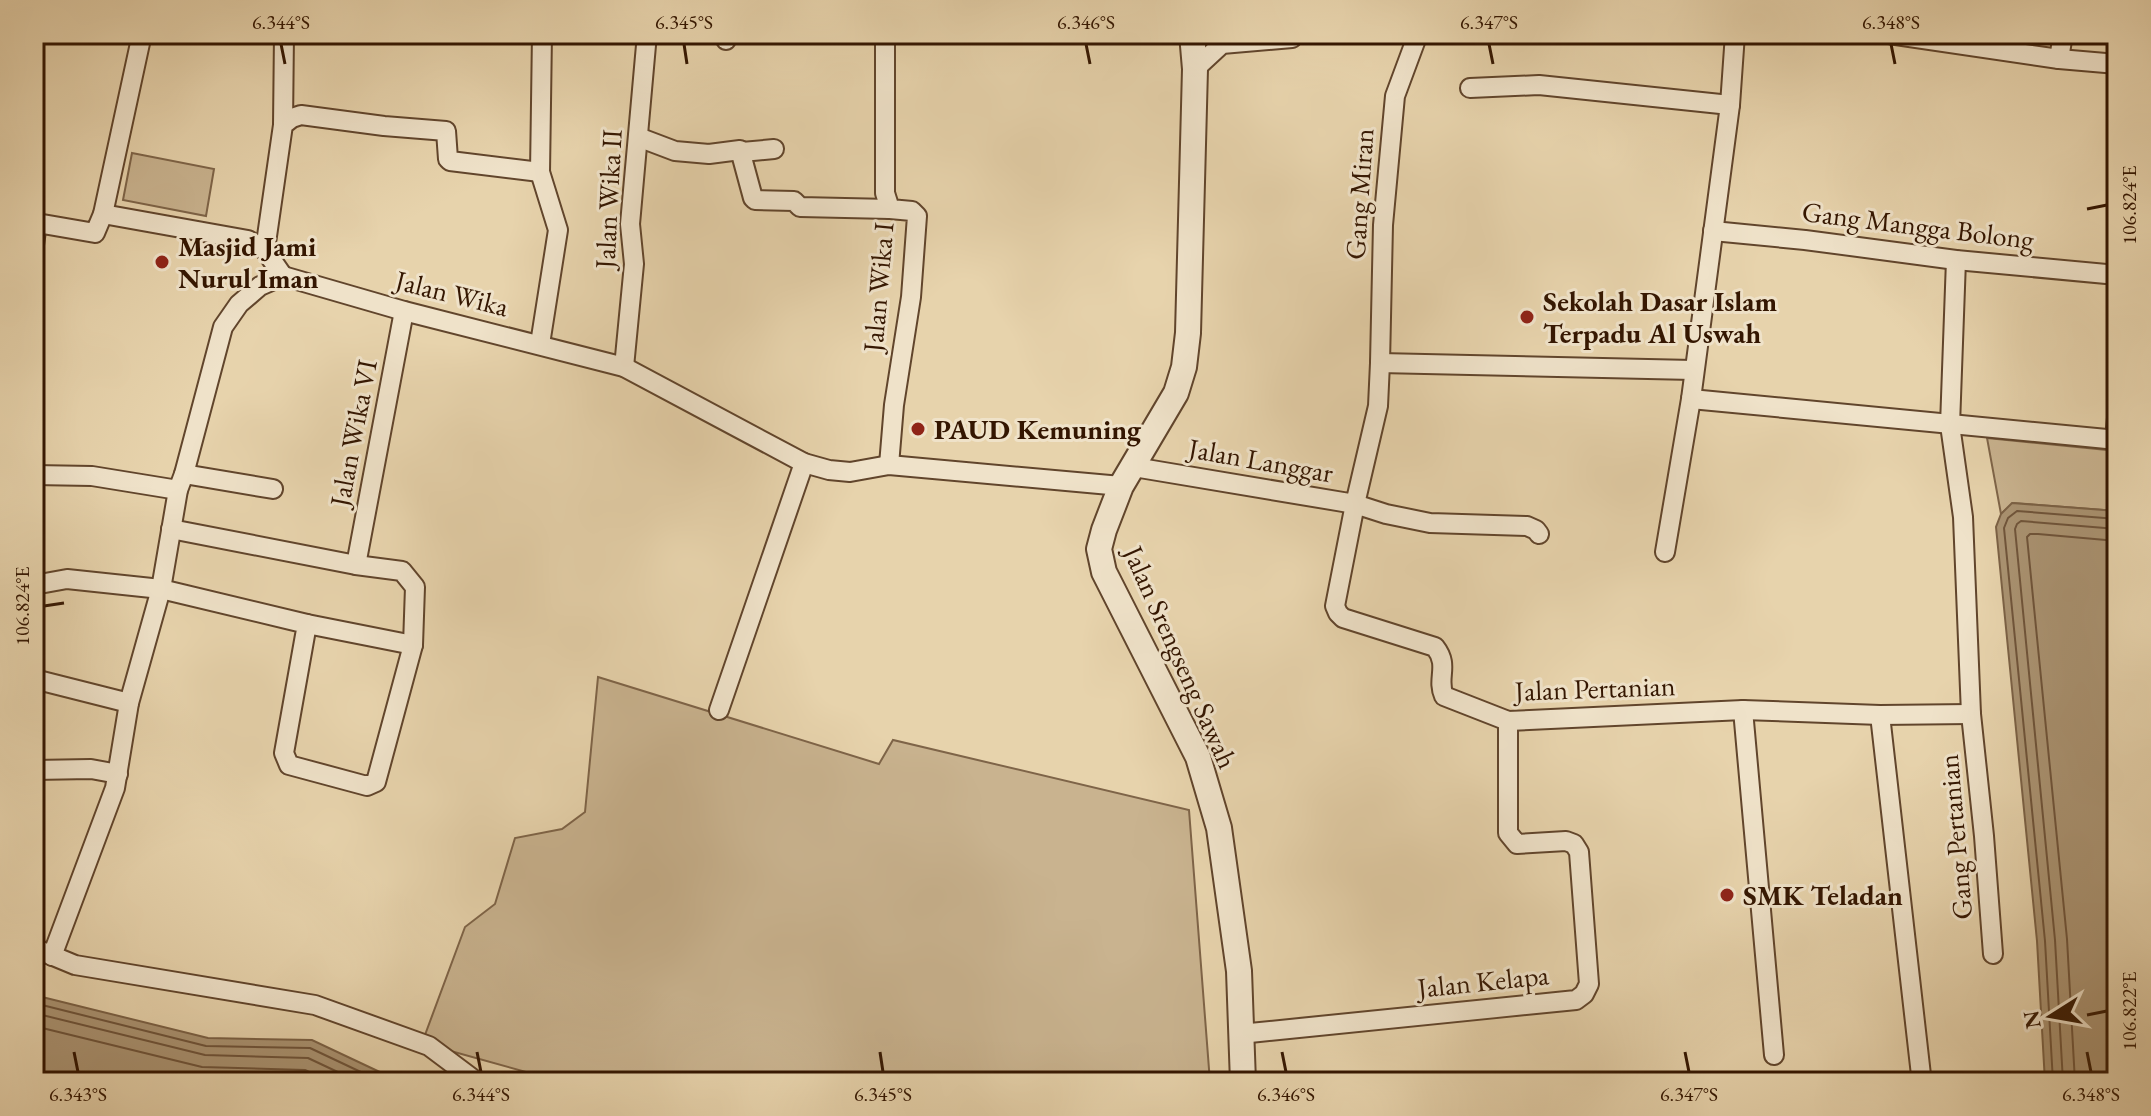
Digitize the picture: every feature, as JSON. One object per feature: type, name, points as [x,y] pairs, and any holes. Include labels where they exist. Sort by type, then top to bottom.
[{"type":"street","points":[[34,245],[37,223],[95,233],[103,214],[142,34]]},
{"type":"street","points":[[265,250],[283,125],[284,34]]},
{"type":"street","points":[[540,344],[558,230],[540,172],[542,34]]},
{"type":"street","points":[[638,34],[647,34]]},
{"type":"street","name":"Jalan Wika II","points":[[624,367],[634,264],[630,224],[647,34]]},
{"type":"street","name":"Jalan Srengseng Sawah","points":[[1192,34],[1195,69],[1188,333],[1184,367],[1176,393],[1128,476],[1099,549],[1104,572],[1198,757],[1219,828],[1250,1033],[1243,1082]]},
{"type":"street","points":[[1195,69],[1222,44],[1292,38],[1295,34]]},
{"type":"street","name":"Gang Miran","points":[[1380,363],[1383,225],[1395,96],[1418,34]]},
{"type":"street","points":[[1665,552],[1691,399],[1730,105],[1735,34]]},
{"type":"street","points":[[1889,34],[2059,59],[2117,64]]},
{"type":"street","points":[[2059,59],[2063,34]]},
{"type":"street","name":"Jalan Wika I","points":[[885,36],[885,193],[890,209],[912,211],[917,216],[911,297],[894,405],[889,465]]},
{"type":"street","points":[[1470,88],[1539,85],[1730,105]]},
{"type":"street","points":[[283,125],[301,115],[446,131],[450,161],[540,172]]},
{"type":"street","points":[[638,137],[675,151],[709,154],[738,149],[742,152],[774,149]]},
{"type":"street","points":[[742,152],[755,200],[794,201],[800,207],[890,209]]},
{"type":"street","points":[[52,956],[115,788],[129,703],[161,589],[181,482],[223,327],[239,304],[260,286],[283,276],[265,250],[248,240],[103,214]]},
{"type":"street","name":"Gang Mangga Bolong","points":[[1713,231],[1956,260],[2117,275]]},
{"type":"street","name":"Gang Pertanian","points":[[1956,260],[1950,425],[1963,517],[1971,714],[1993,954]]},
{"type":"street","name":"Jalan Wika","points":[[283,276],[404,311],[624,367],[799,475],[829,470],[850,472],[889,465],[1128,476]]},
{"type":"street","name":"Jalan Wika VI","points":[[356,565],[404,311]]},
{"type":"street","points":[[1380,363],[1693,370]]},
{"type":"street","name":"Jalan Langgar","points":[[1128,476],[1355,504],[1378,406],[1380,363]]},
{"type":"street","points":[[1691,399],[2116,440],[2117,418]]},
{"type":"street","points":[[34,475],[273,489]]},
{"type":"street","points":[[719,710],[799,475]]},
{"type":"street","points":[[1355,504],[1430,523],[1527,526],[1539,534]]},
{"type":"street","name":"Jalan Pertanian","points":[[1355,504],[1335,606],[1338,613],[1343,618],[1435,647],[1443,663],[1440,687],[1444,696],[1508,721],[1743,710],[1880,715],[1971,714]]},
{"type":"street","points":[[171,529],[402,571],[415,587],[413,645],[376,782],[367,786],[289,765],[285,760],[307,624]]},
{"type":"street","points":[[34,585],[67,579],[161,589],[307,624],[413,645]]},
{"type":"street","points":[[34,679],[129,703]]},
{"type":"street","points":[[1743,710],[1774,1055]]},
{"type":"street","points":[[1880,715],[1921,1075],[1925,1082]]},
{"type":"street","name":"Jalan Kelapa","points":[[1250,1033],[1576,1000],[1584,994],[1589,984],[1579,852],[1574,844],[1566,841],[1517,844],[1508,833],[1508,721]]},
{"type":"street","points":[[34,770],[91,769],[118,774]]},
{"type":"street","points":[[34,948],[75,965],[315,1005],[429,1046],[477,1082]]},
{"type":"shaded area","points":[[132,153],[214,169],[206,216],[123,200]]},
{"type":"shaded area","points":[[1987,438],[2117,451],[2117,511],[2013,503],[2001,514]]},
{"type":"shaded area","points":[[598,677],[879,764],[893,740],[1189,810],[1210,1082],[562,1082],[422,1043],[465,927],[495,904],[515,838],[562,829],[585,812]]},
{"type":"water","points":[[2012,503],[2117,511],[2117,1082],[2045,1082],[2037,941],[1996,527],[2001,514]]},
{"type":"water","points":[[34,995],[208,1038],[312,1040],[401,1082],[34,1082]]},
{"type":"place","name":"Masjid Jami Nurul Iman","points":[[162,262]]},
{"type":"place","name":"Sekolah Dasar Islam Terpadu Al Uswah","points":[[1527,317]]},
{"type":"place","name":"PAUD Kemuning","points":[[918,429]]},
{"type":"place","name":"SMK Teladan","points":[[1727,895]]}]
